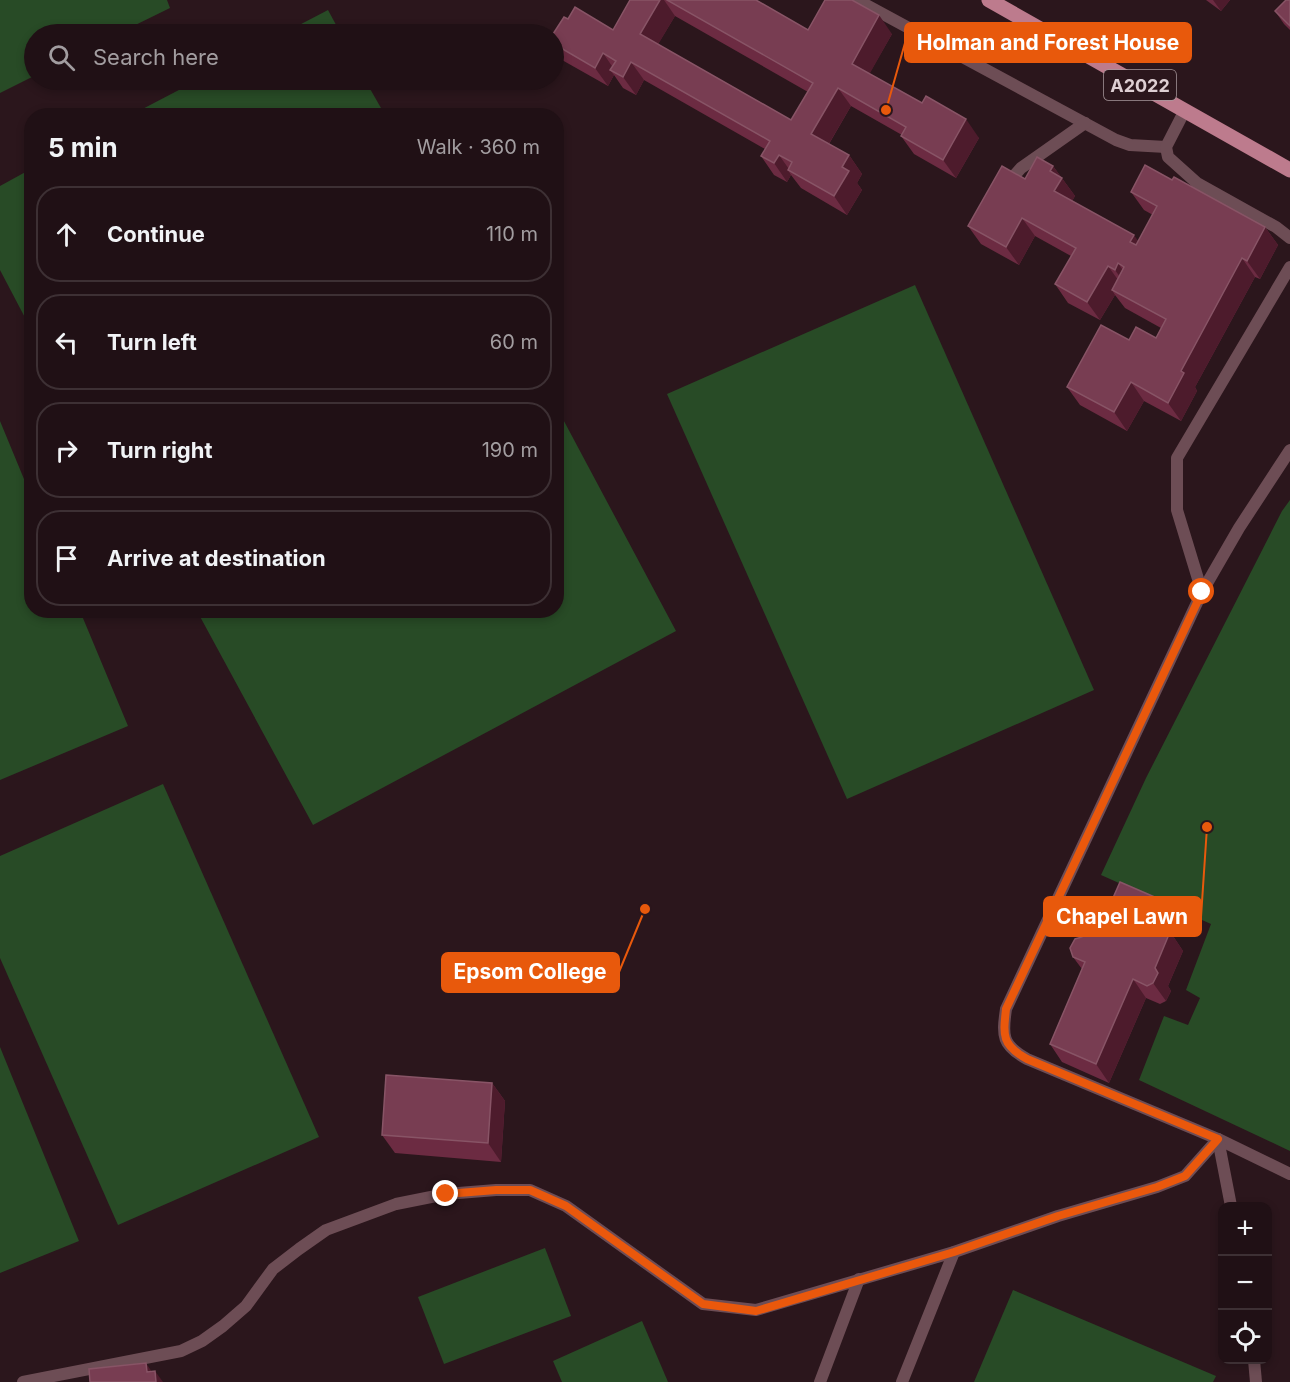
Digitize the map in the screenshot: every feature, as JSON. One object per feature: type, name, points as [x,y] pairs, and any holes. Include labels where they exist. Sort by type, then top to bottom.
[{"type":"main road","name":"A2022","points":[[989,0],[1290,170]]},
{"type":"lane","points":[[857,0],[1116,140],[1130,145],[1166,147]]},
{"type":"lane","points":[[1185,110],[1166,147],[1168,157],[1197,183],[1276,227],[1290,238]]},
{"type":"lane","points":[[998,200],[1008,181],[1021,168],[1085,123]]},
{"type":"lane","points":[[1202,592],[1177,510],[1177,458],[1290,267]]},
{"type":"lane","points":[[1290,450],[1239,528],[1202,592],[1006,1009],[1003,1030],[1006,1044],[1027,1059],[1218,1139],[1290,1174]]},
{"type":"lane","points":[[1218,1139],[1230,1202]]},
{"type":"lane","points":[[23,1382],[181,1351],[202,1341],[224,1326],[246,1306],[273,1269],[327,1230],[396,1204],[446,1194],[530,1190],[566,1206],[703,1304],[756,1311],[954,1252],[1058,1216],[1157,1187],[1185,1176],[1218,1139]]},
{"type":"lane","points":[[902,1382],[954,1252]]},
{"type":"lane","points":[[820,1382],[859,1280]]},
{"type":"lane","points":[[1254,1364],[1256,1382]]},
{"type":"green space","points":[[0,0],[167,0],[170,8],[137,24],[24,24],[24,81],[0,93]]},
{"type":"green space","points":[[328,10],[336,24],[301,24]]},
{"type":"green space","points":[[179,90],[371,90],[381,108],[144,108]]},
{"type":"green space","points":[[24,173],[24,316],[0,270],[0,186]]},
{"type":"green space","points":[[915,285],[1094,690],[847,799],[667,394]]},
{"type":"green space","points":[[0,421],[24,479],[24,618],[83,618],[128,726],[0,780]]},
{"type":"green space","points":[[564,421],[676,631],[313,825],[201,618],[564,618]]},
{"type":"green space","points":[[1290,500],[1290,1151],[1139,1080],[1164,1016],[1188,1025],[1200,998],[1186,990],[1211,924],[1101,875],[1146,778],[1282,511]]},
{"type":"green space","points":[[163,784],[319,1137],[118,1225],[0,958],[0,856]]},
{"type":"green space","points":[[0,1047],[79,1241],[0,1273]]},
{"type":"green space","points":[[545,1248],[571,1316],[444,1364],[418,1297]]},
{"type":"green space","points":[[1013,1290],[1216,1376],[1213,1382],[974,1382]]},
{"type":"green space","points":[[642,1321],[668,1382],[562,1382],[553,1361]]},
{"type":"building","points":[[630,0],[660,0],[640,34],[791,120],[813,83],[667,0],[756,0],[808,30],[825,0],[852,0],[879,15],[852,64],[922,103],[926,96],[966,119],[943,160],[901,136],[906,127],[838,88],[811,134],[849,155],[842,167],[849,171],[834,196],[788,170],[792,162],[779,155],[774,163],[761,156],[770,141],[631,62],[623,77],[610,70],[616,61],[603,53],[595,68],[564,50],[564,24],[559,24],[564,17],[568,19],[575,7],[613,30]]},
{"type":"building","points":[[1286,0],[1290,0],[1290,26],[1275,11]]},
{"type":"building","points":[[1037,157],[1053,166],[1050,171],[1062,178],[1054,191],[1134,235],[1130,242],[1136,245],[1157,206],[1131,192],[1145,165],[1172,180],[1174,177],[1265,227],[1247,261],[1242,258],[1181,371],[1184,373],[1168,403],[1131,382],[1114,412],[1067,387],[1101,325],[1129,340],[1136,327],[1156,338],[1166,319],[1112,290],[1124,267],[1118,263],[1115,270],[1108,266],[1087,302],[1055,284],[1076,248],[1022,218],[1006,247],[968,226],[1002,166],[1025,179]]},
{"type":"building","points":[[1120,882],[1166,902],[1156,926],[1170,932],[1155,968],[1158,973],[1153,983],[1147,986],[1133,979],[1096,1064],[1050,1044],[1085,962],[1073,957],[1070,948],[1075,939],[1082,937],[1097,902],[1109,907]]},
{"type":"building","points":[[386,1075],[492,1083],[488,1143],[382,1135]]},
{"type":"building","points":[[146,1363],[147,1372],[155,1371],[156,1382],[90,1382],[89,1369]]},
{"type":"place","name":"Holman and Forest House","points":[[886,110]]},
{"type":"place","name":"Chapel Lawn","points":[[1207,827]]},
{"type":"place","name":"Epsom College","points":[[645,909]]},
{"type":"route","points":[[446,1194],[530,1190],[566,1206],[703,1304],[756,1311],[954,1252],[1185,1176],[1218,1139],[1027,1059],[1006,1044],[1003,1030],[1006,1009],[1202,592]]}]
